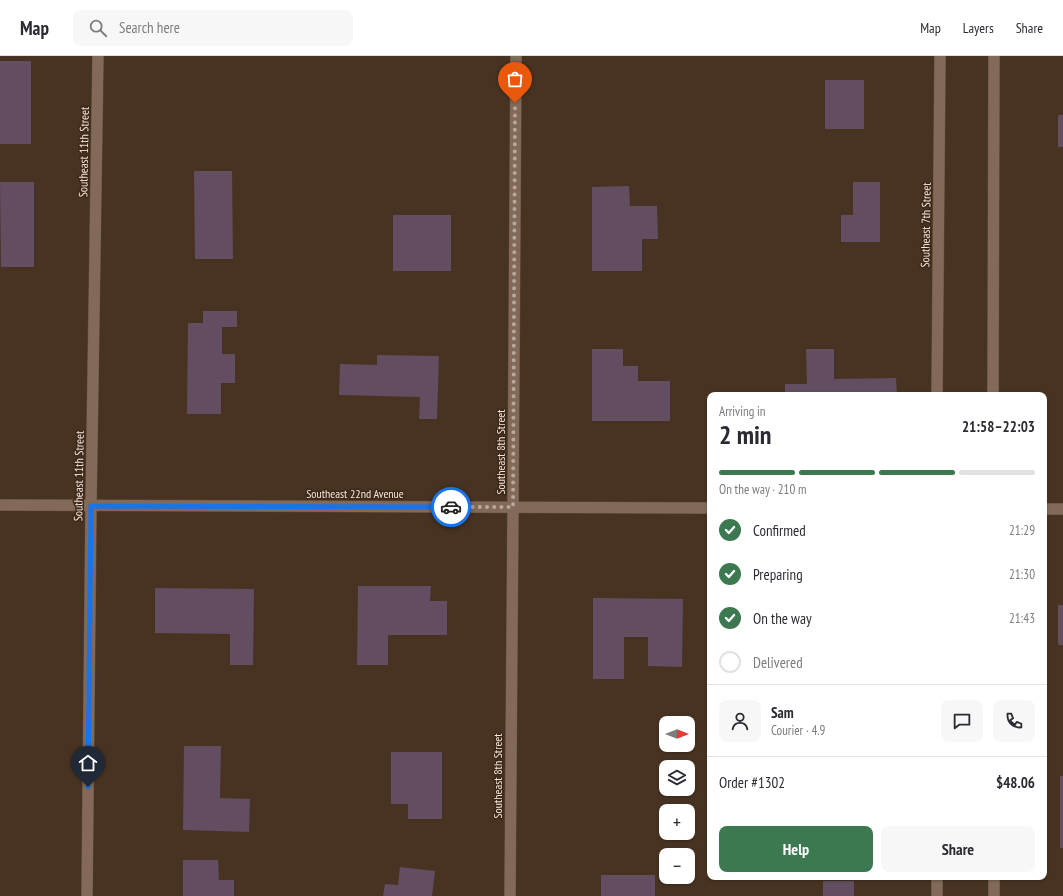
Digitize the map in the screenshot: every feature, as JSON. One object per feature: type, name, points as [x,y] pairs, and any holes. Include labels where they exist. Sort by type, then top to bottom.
[{"type":"street","name":"Southeast 11th Street","points":[[87,896],[98,56]]},
{"type":"street","name":"Southeast 8th Street","points":[[510,896],[516,56]]},
{"type":"street","name":"Southeast 7th Street","points":[[937,392],[940,56]]},
{"type":"street","points":[[993,392],[994,56]]},
{"type":"street","name":"Southeast 22nd Avenue","points":[[0,505],[707,508]]},
{"type":"street","points":[[1047,509],[1063,509]]},
{"type":"street","points":[[937,880],[937,896]]},
{"type":"street","points":[[994,880],[994,896]]},
{"type":"building","points":[[0,61],[31,61],[31,144],[0,144]]},
{"type":"building","points":[[825,80],[864,80],[864,129],[825,129]]},
{"type":"building","points":[[1058,115],[1063,115],[1063,147],[1058,147]]},
{"type":"building","points":[[194,171],[232,171],[233,259],[195,259]]},
{"type":"building","points":[[0,182],[34,182],[34,267],[1,267]]},
{"type":"building","points":[[853,182],[880,182],[880,242],[841,242],[841,215],[853,215]]},
{"type":"building","points":[[629,186],[630,206],[657,206],[658,239],[642,239],[642,271],[592,271],[592,187]]},
{"type":"building","points":[[393,215],[451,215],[451,271],[393,271]]},
{"type":"building","points":[[203,311],[237,311],[237,327],[222,327],[222,354],[235,354],[235,383],[221,383],[221,414],[187,414],[188,323],[203,323]]},
{"type":"building","points":[[592,349],[623,349],[623,366],[638,366],[638,381],[670,381],[670,421],[592,421]]},
{"type":"building","points":[[806,349],[834,349],[834,379],[896,378],[897,392],[785,392],[785,384],[807,384]]},
{"type":"building","points":[[377,355],[439,356],[437,419],[419,419],[420,397],[339,395],[340,364],[377,365]]},
{"type":"building","points":[[358,586],[431,586],[430,601],[447,601],[447,635],[388,635],[388,665],[357,665]]},
{"type":"building","points":[[155,588],[254,589],[253,665],[230,665],[230,634],[155,633]]},
{"type":"building","points":[[593,598],[683,599],[682,667],[648,666],[648,637],[624,637],[624,679],[593,679]]},
{"type":"building","points":[[1058,605],[1063,605],[1063,645],[1058,645]]},
{"type":"building","points":[[184,746],[221,746],[220,798],[250,799],[249,832],[183,830]]},
{"type":"building","points":[[391,752],[442,752],[442,819],[408,819],[408,804],[391,804]]},
{"type":"building","points":[[1060,776],[1063,776],[1063,848],[1060,848]]},
{"type":"building","points":[[183,860],[218,860],[219,880],[234,880],[234,896],[183,896]]},
{"type":"building","points":[[400,867],[435,871],[432,896],[383,896],[385,884],[398,885]]},
{"type":"building","points":[[601,875],[655,875],[655,896],[601,896]]},
{"type":"building","points":[[823,881],[854,881],[854,896],[823,896]]},
{"type":"way so far","points":[[451,507],[513,507],[515,103]]},
{"type":"route","points":[[88,787],[91,506],[451,507]]}]
